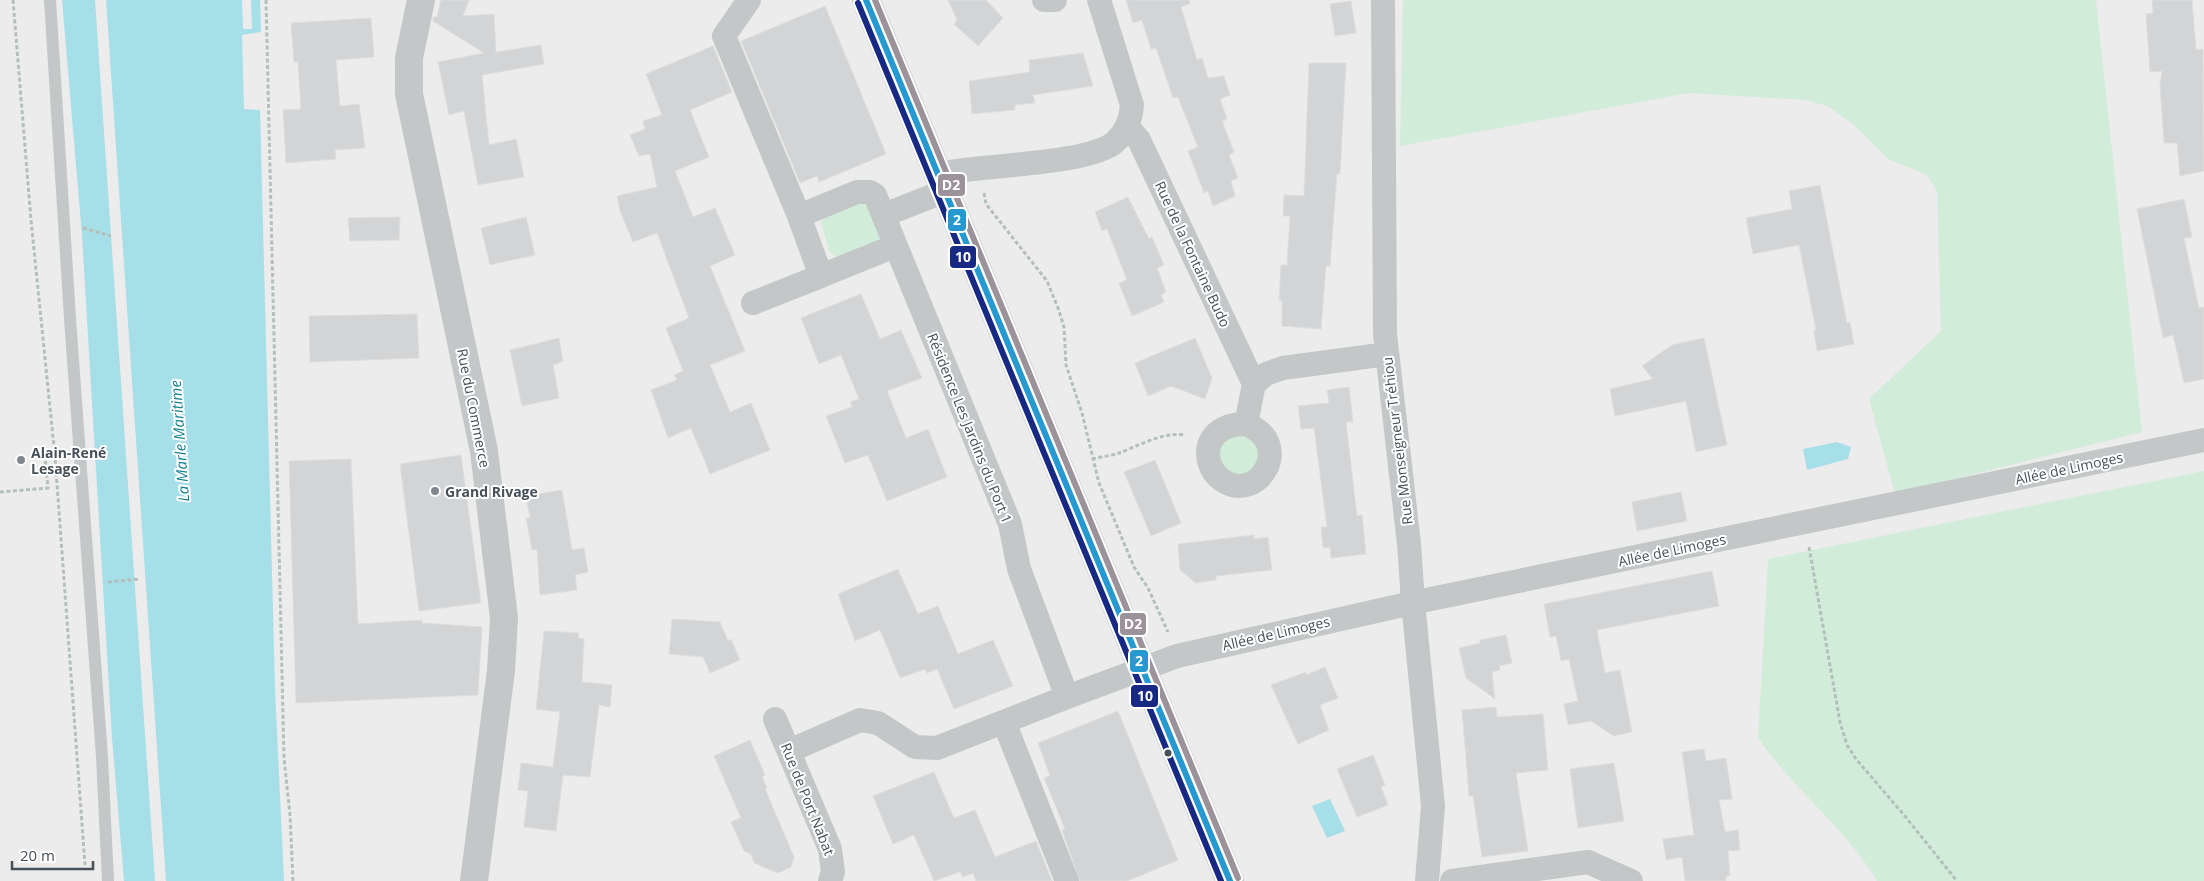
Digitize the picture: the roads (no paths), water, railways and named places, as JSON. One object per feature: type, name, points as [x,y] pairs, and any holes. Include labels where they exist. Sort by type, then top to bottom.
[{"type":"main road","points":[[866,0],[1230,881]]},
{"type":"street","name":"Rue du Commerce","points":[[422,0],[409,58],[409,94],[484,451],[504,618],[501,671],[474,881]]},
{"type":"street","points":[[749,0],[724,36],[822,276]]},
{"type":"street","points":[[1044,0],[1055,0]]},
{"type":"street","points":[[884,215],[967,169],[1090,154],[1114,143],[1127,126],[1132,105],[1097,0]]},
{"type":"street","name":"Rue Monseigneur Tréhiou","points":[[1383,0],[1385,334],[1409,544],[1433,806],[1427,881]]},
{"type":"street","name":"Rue de la Fontaine Budo","points":[[1127,126],[1139,140],[1254,384]]},
{"type":"street","name":"Résidence Les Jardins du Port 1","points":[[799,216],[857,192],[865,191],[875,195],[1010,524],[1019,569],[1067,697]]},
{"type":"street","points":[[753,303],[895,246]]},
{"type":"street","points":[[1246,424],[1254,384],[1266,374],[1283,368],[1387,354]]},
{"type":"street","points":[[1246,424],[1256,428],[1263,434],[1268,442],[1270,461],[1266,470],[1252,482],[1243,485],[1233,485],[1217,475],[1208,458],[1209,448],[1212,440],[1227,426],[1246,424]]},
{"type":"street","name":"Allée de Limoges","points":[[789,751],[860,720],[878,723],[915,747],[937,748],[1177,656],[1413,602],[2204,440]]},
{"type":"street","name":"Rue de Port Nabat","points":[[775,719],[830,849],[833,872],[830,881]]},
{"type":"street","points":[[1004,722],[1068,881]]},
{"type":"street","points":[[1452,881],[1588,862],[1631,881]]},
{"type":"lane","points":[[50,0],[102,757],[108,881]]},
{"type":"water","name":"La Marle Maritime","points":[[62,0],[260,0],[261,32],[242,35],[244,109],[260,110],[275,689],[284,881],[124,881],[112,738],[82,236]]},
{"type":"water","points":[[1837,442],[1851,447],[1848,459],[1807,470],[1803,449]]},
{"type":"water","points":[[1330,799],[1345,831],[1327,838],[1312,806]]},
{"type":"place","name":"Alain-René Lesage","points":[[21,460]]},
{"type":"place","name":"Grand Rivage","points":[[435,491]]}]
